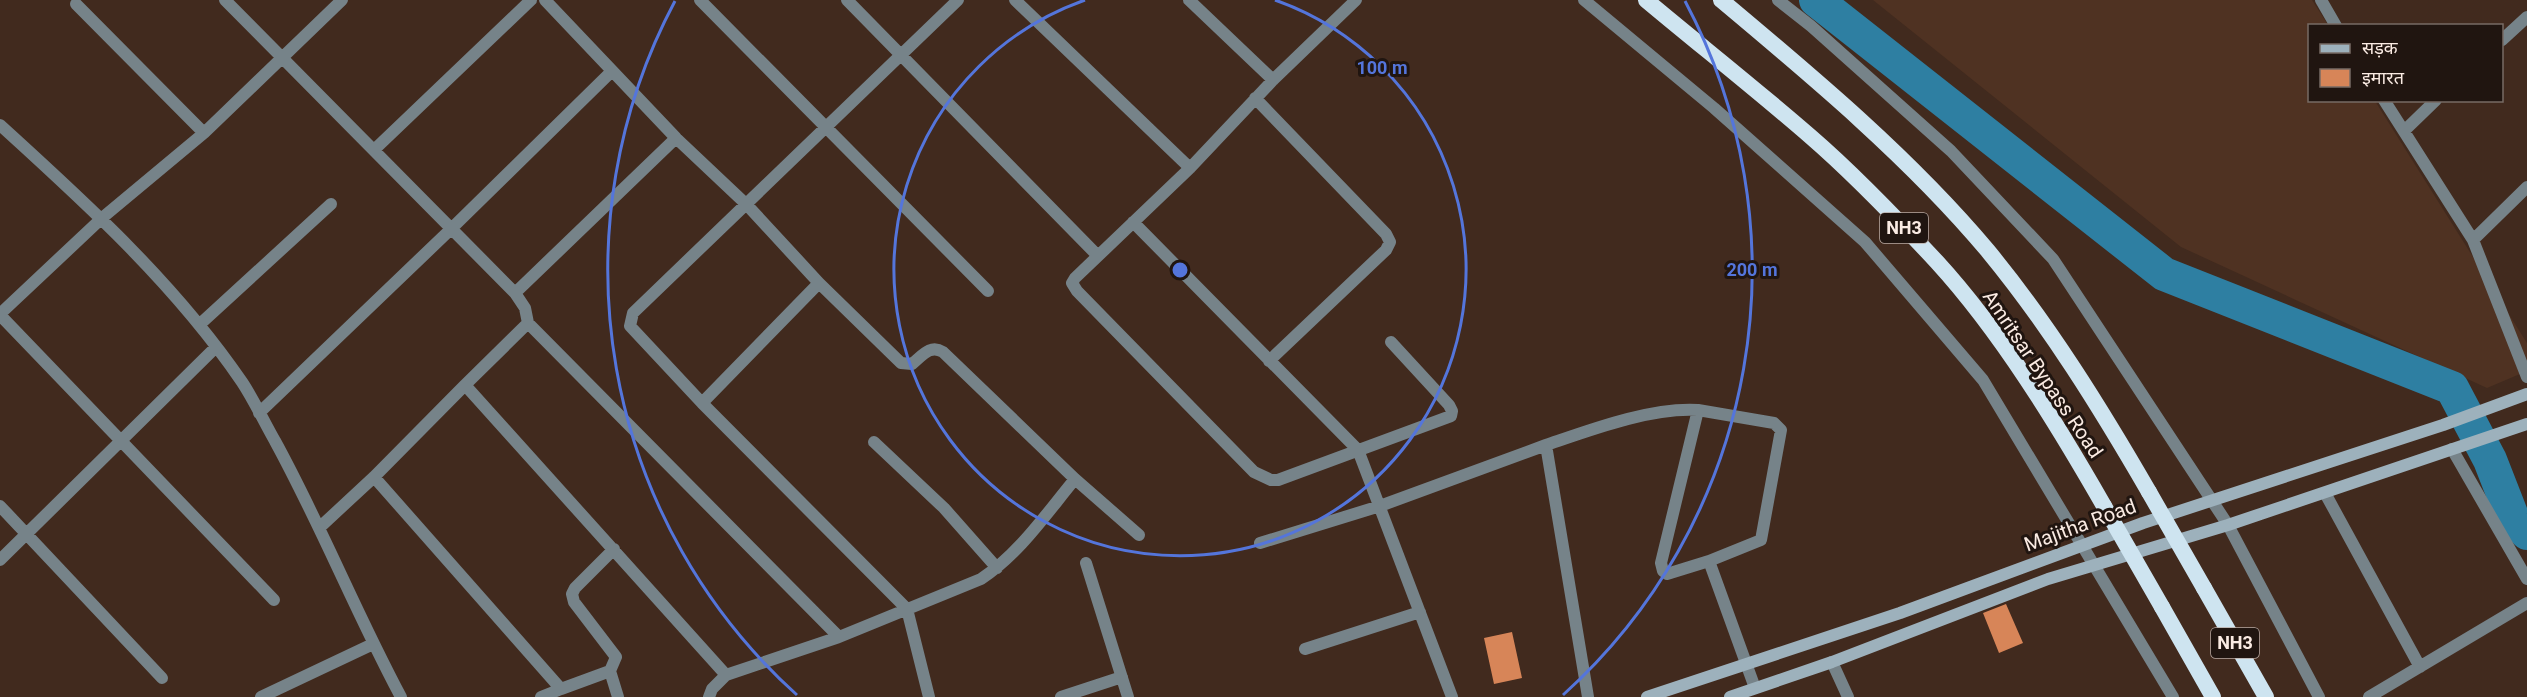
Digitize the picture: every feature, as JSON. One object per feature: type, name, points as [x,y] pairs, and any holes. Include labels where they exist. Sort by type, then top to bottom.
[{"type":"highway","name":"Amritsar Bypass Road","points":[[1646,0],[1812,137],[1939,264],[2003,345],[2082,466],[2213,697]]},
{"type":"highway","name":"Amritsar Bypass Road","points":[[1720,0],[1861,122],[1927,186],[1988,251],[2055,341],[2149,492],[2266,697]]},
{"type":"main road","name":"Majitha Road","points":[[1647,697],[1900,613],[2081,544],[2453,421],[2527,394]]},
{"type":"main road","name":"Majitha Road","points":[[1730,697],[1832,662],[2048,579],[2095,567],[2228,525],[2527,424]]},
{"type":"street","points":[[225,0],[515,293],[525,308],[528,323],[839,637]]},
{"type":"street","points":[[274,600],[0,314],[102,218],[204,133],[280,57],[342,0]]},
{"type":"street","points":[[375,149],[531,0]]},
{"type":"street","points":[[545,0],[611,72],[747,205],[819,283],[901,363],[912,363],[930,350],[943,352],[1075,479],[1139,535]]},
{"type":"street","points":[[700,0],[988,291]]},
{"type":"street","points":[[847,0],[1098,256]]},
{"type":"street","points":[[929,697],[907,609],[634,332],[630,326],[630,319],[633,313],[958,0]]},
{"type":"street","points":[[1015,0],[1190,168]]},
{"type":"street","points":[[1189,0],[1273,80]]},
{"type":"street","points":[[1356,0],[1255,98],[1190,168],[1073,281],[1074,287],[1254,472],[1271,480],[1278,480],[1449,418],[1452,414],[1449,405],[1391,342]]},
{"type":"street","points":[[1584,0],[1714,108],[1865,243],[1983,380],[2173,697]]},
{"type":"street","points":[[1778,0],[1811,26],[1951,151],[2053,259],[2228,525],[2319,697]]},
{"type":"street","points":[[2335,24],[2323,5],[2336,0]]},
{"type":"street","points":[[76,4],[204,133]]},
{"type":"street","points":[[2503,39],[2527,17]]},
{"type":"street","points":[[259,413],[611,72]]},
{"type":"street","points":[[1255,98],[1386,234],[1390,242],[1386,250],[1269,361]]},
{"type":"street","points":[[2385,102],[2473,240],[2527,377]]},
{"type":"street","points":[[2403,131],[2434,102]]},
{"type":"street","points":[[0,124],[102,218],[137,254],[199,325],[242,382],[301,489],[373,644],[401,697]]},
{"type":"street","points":[[515,293],[676,138]]},
{"type":"street","points":[[2473,240],[2527,188]]},
{"type":"street","points":[[199,325],[331,204]]},
{"type":"street","points":[[1133,222],[1358,450],[1452,697]]},
{"type":"street","points":[[702,403],[819,283]]},
{"type":"street","points":[[319,528],[374,477],[528,323]]},
{"type":"street","points":[[0,560],[215,348]]},
{"type":"street","points":[[465,385],[726,675]]},
{"type":"street","points":[[1260,543],[1380,507],[1546,445],[1618,422],[1682,409],[1698,410],[1774,423],[1780,430],[1761,540],[1709,561],[1667,574],[1660,563],[1698,410]]},
{"type":"street","points":[[874,442],[944,508],[997,568]]},
{"type":"street","points":[[1546,445],[1588,697]]},
{"type":"street","points":[[2457,447],[2527,579]]},
{"type":"street","points":[[374,477],[561,689]]},
{"type":"street","points":[[709,697],[712,689],[726,675],[839,637],[981,579],[997,568],[1075,479]]},
{"type":"street","points":[[2325,492],[2420,667]]},
{"type":"street","points":[[0,506],[162,678]]},
{"type":"street","points":[[614,549],[575,588],[572,594],[574,602],[616,657],[610,671],[618,697]]},
{"type":"street","points":[[1709,561],[1755,688]]},
{"type":"street","points":[[1086,563],[1128,697]]},
{"type":"street","points":[[2369,697],[2527,603]]},
{"type":"street","points":[[1305,649],[1419,612]]},
{"type":"street","points":[[261,697],[373,644]]},
{"type":"street","points":[[1832,662],[1848,697]]},
{"type":"street","points":[[541,697],[610,671]]},
{"type":"street","points":[[1061,697],[1122,677]]},
{"type":"shaded area","points":[[1873,0],[2312,0],[2327,24],[2308,24],[2308,102],[2376,102],[2527,343],[2527,371],[2487,388],[2181,247]]},
{"type":"building","points":[[2006,604],[2023,643],[1999,653],[1983,613]]},
{"type":"building","points":[[1512,632],[1522,678],[1494,684],[1484,638]]},
{"type":"waterway","points":[[1816,0],[2164,274],[2452,388],[2490,460],[2513,519],[2527,533]]}]
